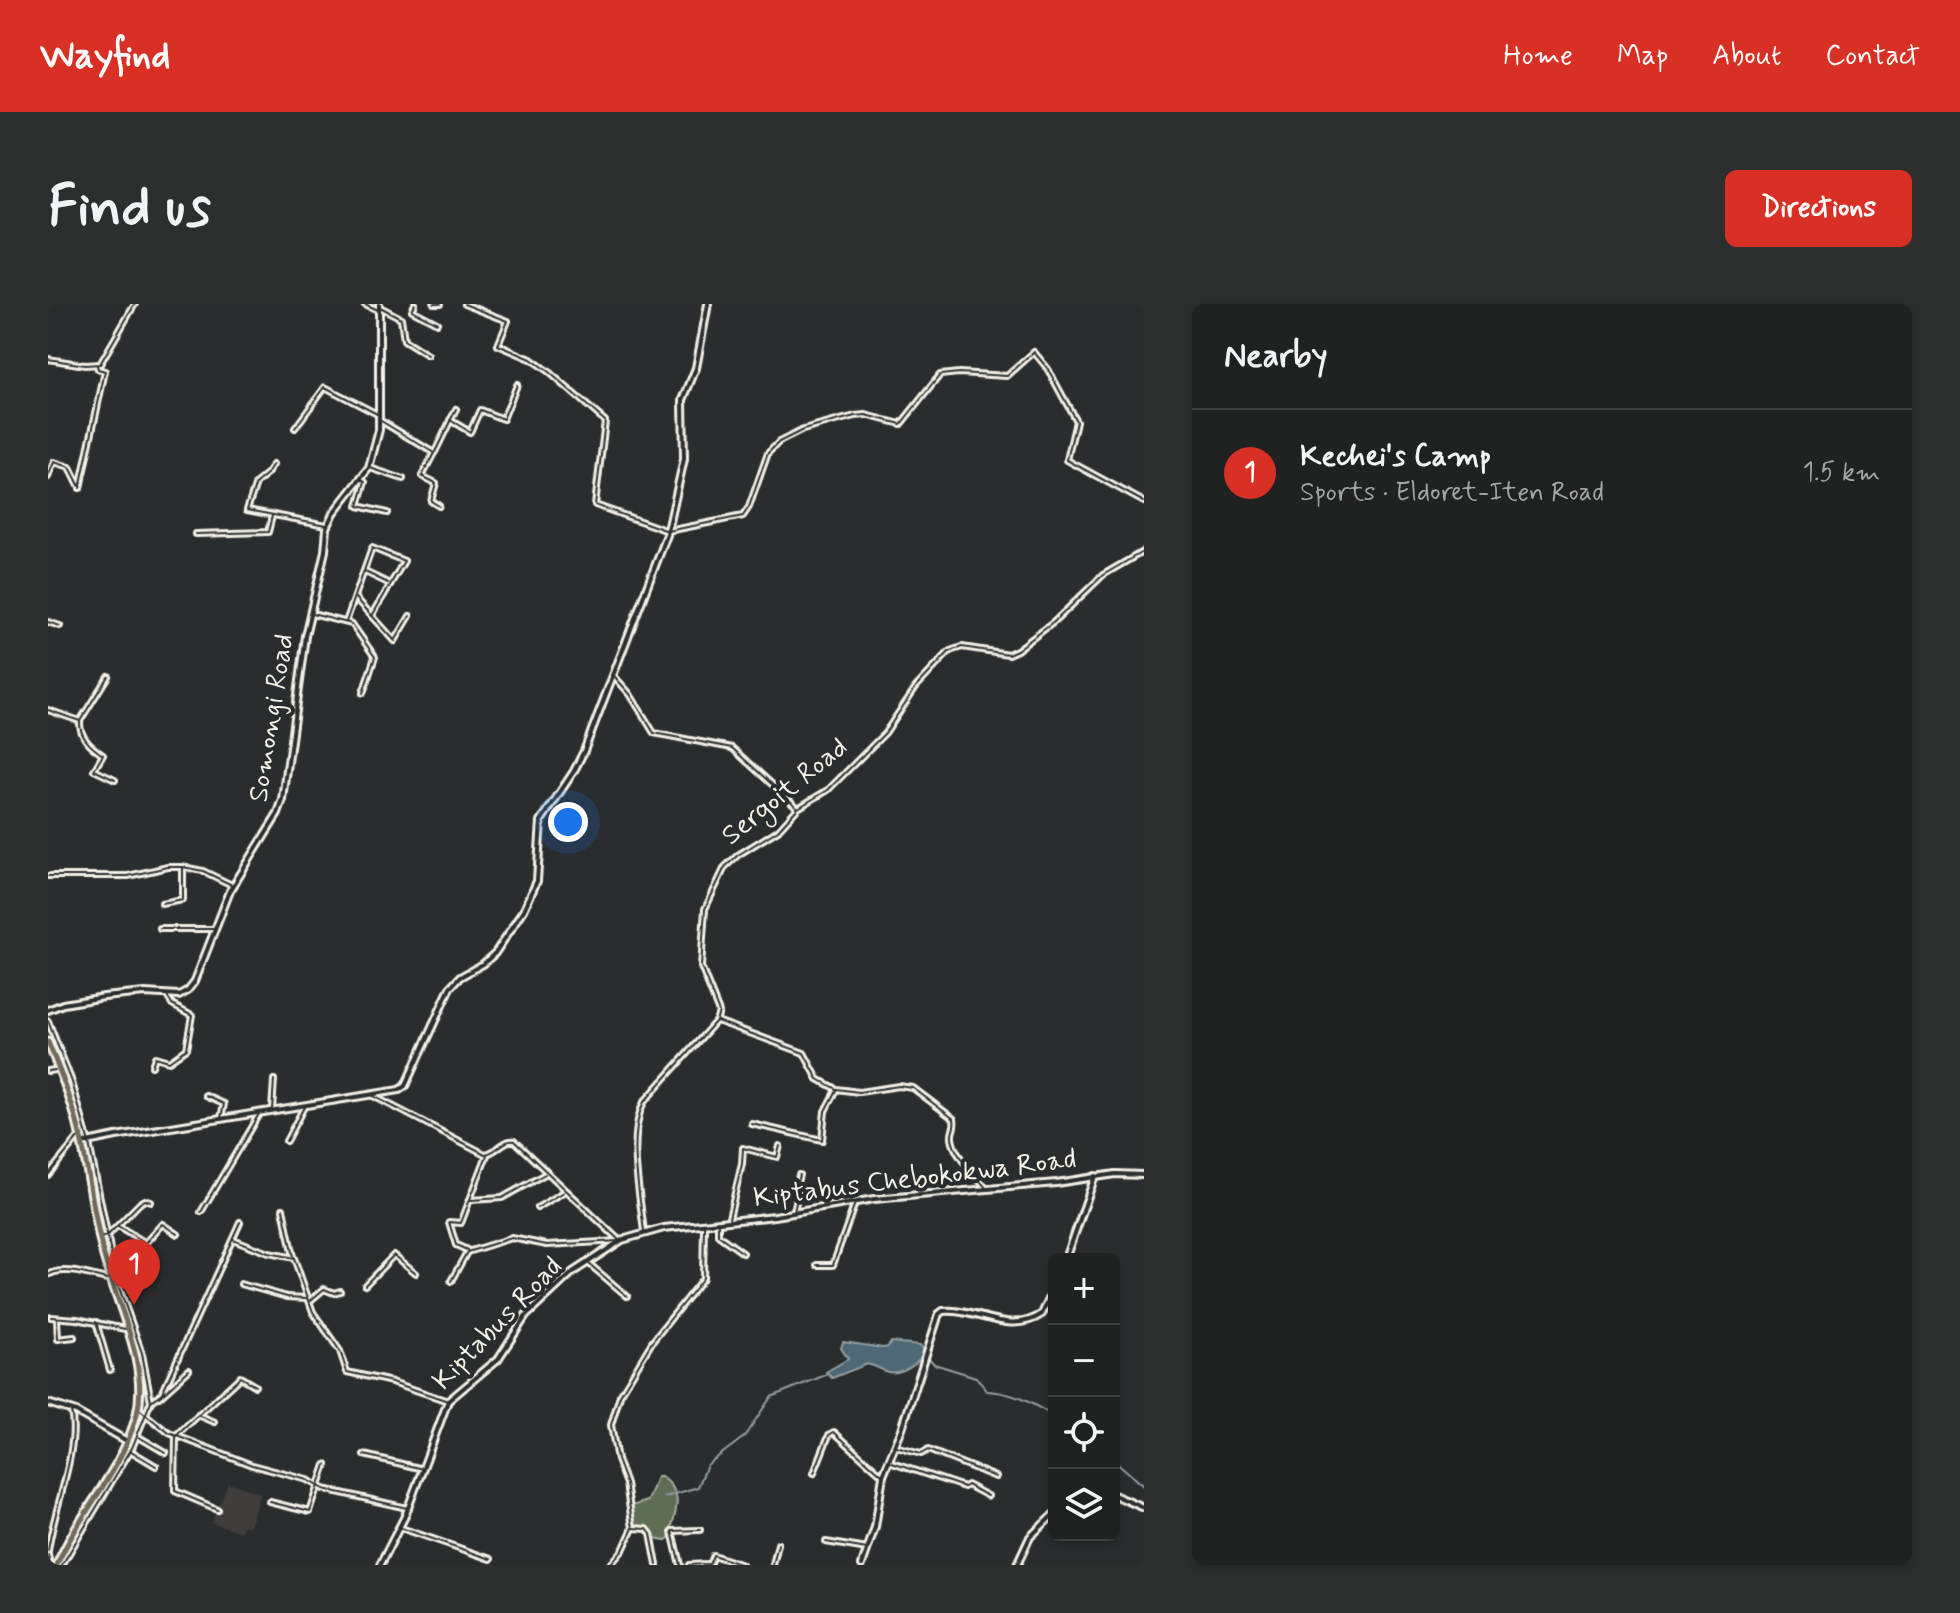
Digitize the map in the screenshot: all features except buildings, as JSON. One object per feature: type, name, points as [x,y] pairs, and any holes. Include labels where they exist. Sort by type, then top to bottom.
[{"type":"main road","points":[[48,1042],[86,1143],[100,1238],[139,1371],[138,1408],[127,1441],[59,1565]]},
{"type":"street","points":[[48,359],[97,365],[104,359],[135,304]]},
{"type":"street","points":[[365,304],[401,318],[404,340],[428,355]]},
{"type":"street","points":[[415,304],[412,310],[437,323]]},
{"type":"street","points":[[434,304],[440,304]]},
{"type":"street","points":[[464,304],[508,321],[498,345],[531,359],[605,421],[595,505],[668,531],[744,515],[770,448],[795,433],[866,415],[901,424],[940,375],[1007,376],[1034,352],[1048,369],[1076,421],[1067,460],[1144,502]]},
{"type":"street","points":[[86,1143],[399,1090],[405,1086],[450,988],[460,977],[495,953],[524,910],[537,881],[541,821],[574,771],[668,531],[684,459],[683,400],[696,368],[708,304]]},
{"type":"street","name":"Somongi Road","points":[[166,995],[179,995],[192,985],[233,886],[282,806],[297,686],[328,525],[369,468],[380,418],[379,307]]},
{"type":"street","points":[[48,477],[54,462],[70,467],[80,488],[105,371],[98,369],[97,365]]},
{"type":"street","points":[[450,420],[470,432],[480,410],[503,419],[517,385]]},
{"type":"street","points":[[295,428],[325,387],[434,453]]},
{"type":"street","points":[[439,506],[431,501],[436,483],[422,476],[456,409]]},
{"type":"street","points":[[274,464],[256,483],[246,508],[328,525]]},
{"type":"street","points":[[369,468],[403,479]]},
{"type":"street","points":[[361,480],[365,482],[358,506],[387,513]]},
{"type":"street","points":[[196,534],[268,532],[272,515]]},
{"type":"street","points":[[346,622],[372,548],[404,561],[372,616]]},
{"type":"street","name":"Sergoit Road","points":[[716,1021],[719,1007],[701,970],[703,917],[719,876],[733,859],[778,830],[798,808],[828,790],[877,743],[916,687],[950,651],[962,647],[1008,654],[1017,650],[1046,629],[1103,575],[1144,551]]},
{"type":"street","points":[[364,571],[390,583]]},
{"type":"street","points":[[355,597],[395,641],[410,616]]},
{"type":"street","points":[[311,614],[352,624],[375,657],[363,693]]},
{"type":"street","points":[[48,622],[60,626]]},
{"type":"street","points":[[613,675],[630,694],[654,733],[732,748],[798,808]]},
{"type":"street","points":[[108,676],[79,727],[90,746],[103,755],[94,770],[115,780]]},
{"type":"street","points":[[48,710],[80,721]]},
{"type":"street","points":[[48,876],[128,876],[168,867],[183,867],[203,871],[233,886]]},
{"type":"street","points":[[162,904],[183,900],[183,867]]},
{"type":"street","points":[[160,929],[215,929]]},
{"type":"street","points":[[48,1010],[63,1004],[104,997],[145,993],[166,995],[172,1004],[192,1015],[186,1049],[169,1061],[155,1057],[152,1066]]},
{"type":"street","points":[[48,1021],[72,1082],[116,1279],[142,1353],[151,1401],[138,1436],[84,1520]]},
{"type":"street","points":[[644,1232],[637,1166],[641,1108],[716,1021],[804,1053],[818,1079],[836,1089],[860,1092],[899,1086],[923,1093],[954,1119],[956,1125],[952,1138],[957,1149],[987,1189]]},
{"type":"street","points":[[48,1071],[55,1070]]},
{"type":"street","points":[[272,1111],[274,1080]]},
{"type":"street","points":[[752,1124],[822,1140],[825,1111],[836,1089]]},
{"type":"street","points":[[368,1094],[488,1154]]},
{"type":"street","points":[[206,1096],[224,1104],[221,1119]]},
{"type":"street","points":[[286,1141],[305,1106]]},
{"type":"street","points":[[201,1212],[260,1113]]},
{"type":"street","points":[[48,1175],[80,1133]]},
{"type":"street","points":[[469,1251],[456,1245],[449,1222],[461,1223],[488,1154],[511,1140],[620,1241]]},
{"type":"street","points":[[729,1223],[743,1148],[777,1157],[780,1146]]},
{"type":"street","points":[[469,1200],[498,1200],[547,1173]]},
{"type":"street","points":[[794,1213],[799,1175]]},
{"type":"street","name":"Kiptabus Chebokokwa Road","points":[[644,1232],[729,1223],[855,1202],[1056,1183],[1095,1176],[1144,1175]]},
{"type":"street","points":[[1068,1253],[1095,1176]]},
{"type":"street","points":[[537,1208],[566,1191]]},
{"type":"street","points":[[100,1238],[107,1236],[140,1203],[145,1200],[151,1202]]},
{"type":"street","points":[[817,1265],[833,1265],[855,1202]]},
{"type":"street","points":[[283,1209],[294,1258],[313,1312],[340,1351],[347,1372],[392,1382],[448,1401]]},
{"type":"street","points":[[158,1397],[240,1222]]},
{"type":"street","points":[[118,1226],[148,1243],[163,1224],[178,1234]]},
{"type":"street","points":[[718,1224],[718,1235],[743,1253]]},
{"type":"street","points":[[610,1565],[623,1550],[633,1528],[611,1425],[620,1395],[652,1342],[703,1278],[704,1225]]},
{"type":"street","name":"Kiptabus Road","points":[[380,1565],[408,1509],[448,1401],[498,1359],[524,1318],[587,1262],[620,1241],[644,1232]]},
{"type":"street","points":[[451,1281],[464,1254],[512,1238],[547,1245],[620,1241]]},
{"type":"street","points":[[232,1239],[269,1253],[294,1258]]},
{"type":"street","points":[[365,1285],[394,1255],[416,1273]]},
{"type":"street","points":[[587,1262],[627,1296]]},
{"type":"street","points":[[49,1274],[64,1271],[110,1279]]},
{"type":"street","points":[[241,1284],[309,1300],[324,1289],[334,1293],[340,1291]]},
{"type":"street","points":[[862,1565],[877,1519],[883,1476],[896,1447],[941,1312],[951,1310],[1002,1322],[1024,1321],[1042,1314],[1048,1300]]},
{"type":"street","points":[[51,1317],[126,1329]]},
{"type":"street","points":[[57,1318],[58,1339],[74,1337]]},
{"type":"street","points":[[96,1322],[110,1370]]},
{"type":"street","points":[[151,1401],[161,1397],[189,1370]]},
{"type":"street","points":[[217,1509],[175,1491],[176,1436],[240,1377],[255,1386]]},
{"type":"street","points":[[48,1403],[70,1410],[127,1441]]},
{"type":"street","points":[[138,1408],[176,1436],[252,1465],[305,1478],[319,1487],[408,1509]]},
{"type":"street","points":[[50,1565],[48,1553],[74,1427],[70,1410]]},
{"type":"street","points":[[198,1415],[215,1422]]},
{"type":"street","points":[[814,1473],[829,1435],[834,1432],[883,1476]]},
{"type":"street","points":[[138,1436],[166,1453]]},
{"type":"street","points":[[896,1447],[921,1454],[928,1450],[996,1477]]},
{"type":"street","points":[[130,1450],[156,1466]]},
{"type":"street","points":[[364,1455],[424,1469]]},
{"type":"street","points":[[889,1462],[964,1487],[967,1485],[988,1496]]},
{"type":"street","points":[[270,1502],[310,1512],[326,1465]]},
{"type":"street","points":[[1120,1498],[1144,1508]]},
{"type":"street","points":[[1017,1565],[1030,1537],[1048,1520]]},
{"type":"street","points":[[399,1528],[491,1559]]},
{"type":"street","points":[[633,1528],[647,1529],[651,1534],[657,1565]]},
{"type":"street","points":[[680,1565],[672,1531],[700,1530]]},
{"type":"street","points":[[826,1542],[868,1549]]},
{"type":"street","points":[[773,1565],[778,1544]]},
{"type":"street","points":[[689,1565],[709,1564],[713,1555],[742,1565]]},
{"type":"shaded area","points":[[228,1482],[261,1494],[250,1527],[243,1526],[240,1532],[211,1522]]},
{"type":"green space","points":[[657,1477],[670,1483],[677,1497],[669,1538],[664,1541],[655,1539],[648,1527],[635,1526],[632,1506],[648,1501]]},
{"type":"water","points":[[843,1342],[883,1348],[891,1342],[920,1345],[924,1350],[908,1368],[896,1372],[867,1364],[832,1378],[826,1372],[848,1359],[841,1348]]},
{"type":"waterway","points":[[928,1357],[934,1364],[976,1377],[987,1391],[1014,1396],[1048,1413]]},
{"type":"waterway","points":[[665,1497],[698,1487],[707,1465],[744,1437],[771,1397],[828,1374]]},
{"type":"waterway","points":[[1120,1465],[1144,1486]]},
{"type":"place","name":"Kechei's Camp","points":[[134,1305]]}]
